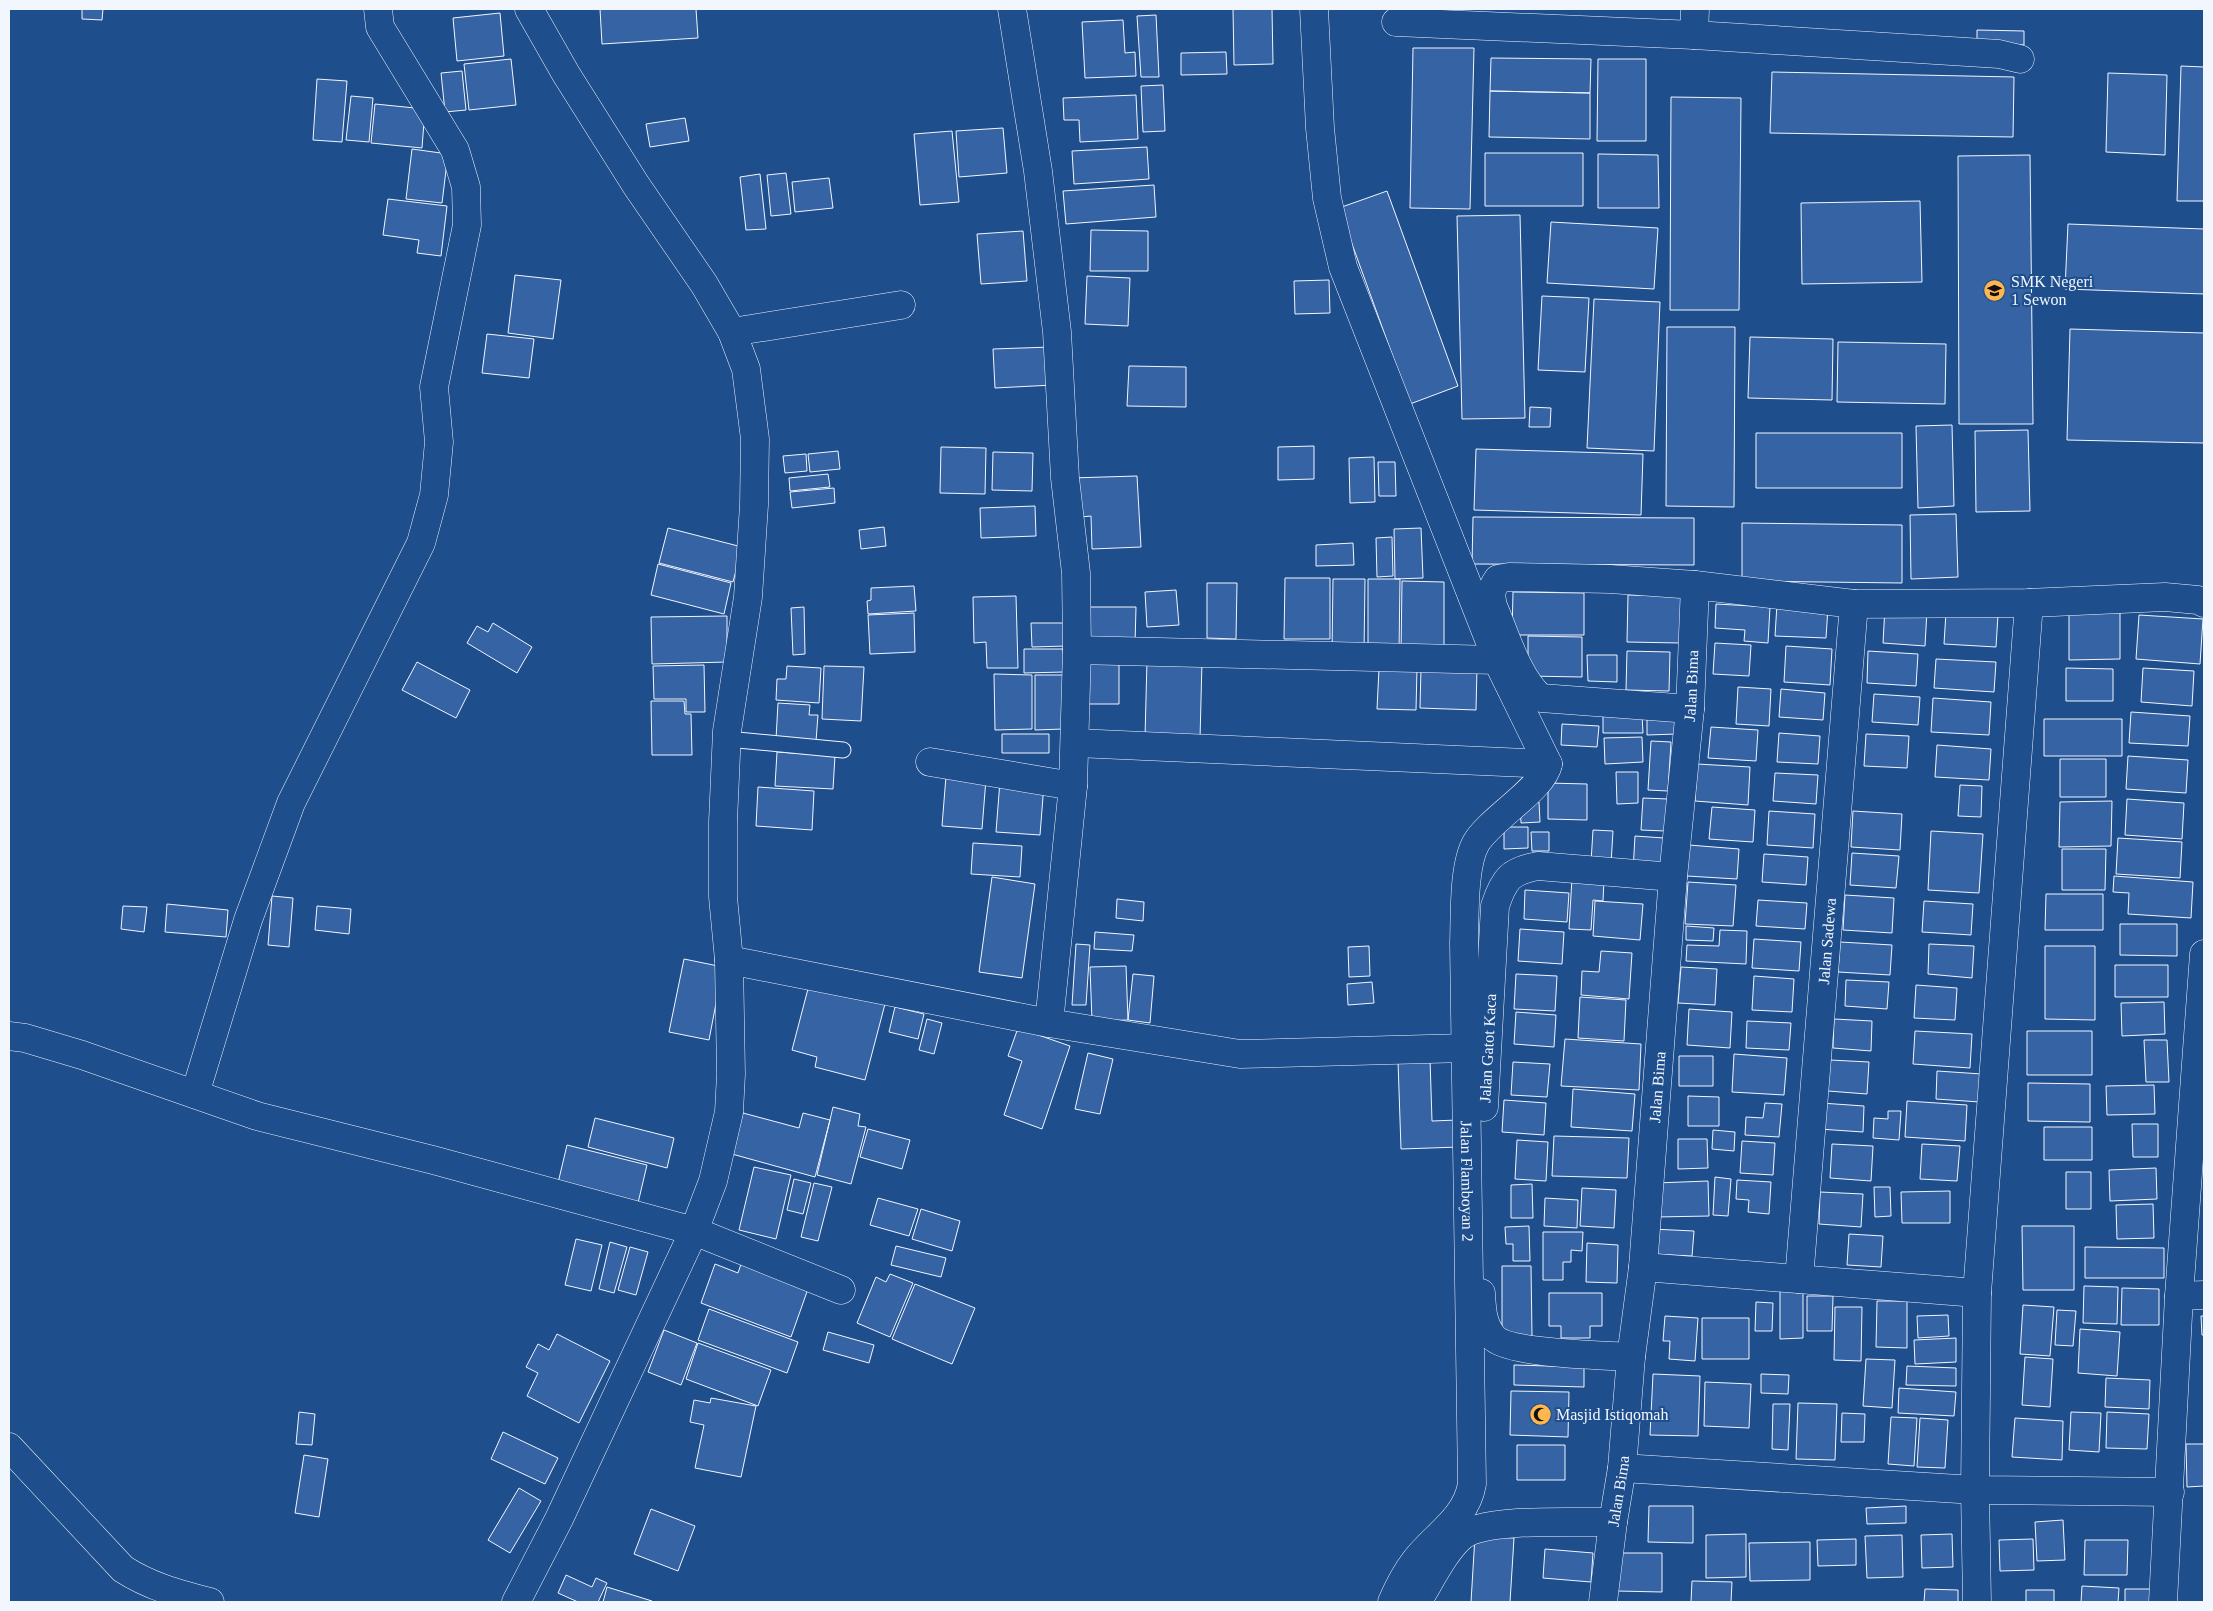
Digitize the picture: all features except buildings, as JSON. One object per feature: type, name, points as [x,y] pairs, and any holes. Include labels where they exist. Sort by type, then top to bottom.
[{"type":"street","points":[[195,1094],[248,920],[291,803],[421,543],[434,495],[439,442],[434,387],[467,226],[466,187],[455,150],[380,28],[378,9]]},
{"type":"street","points":[[516,1602],[559,1519],[694,1231],[713,1181],[729,1112],[731,1074],[730,960],[723,897],[723,822],[727,739],[748,598],[754,505],[755,439],[746,369],[732,332],[704,284],[636,185],[566,74],[530,9]]},
{"type":"street","points":[[1012,9],[1038,171],[1057,332],[1064,478],[1076,573],[1077,650],[1074,786],[1049,1023]]},
{"type":"street","points":[[1076,743],[1548,764],[1497,660],[1343,267],[1327,198],[1324,172],[1314,9]]},
{"type":"street","points":[[1396,22],[1694,22],[1999,54],[2020,59]]},
{"type":"street","points":[[732,332],[901,305]]},
{"type":"street","points":[[1690,710],[1541,698],[1533,692],[1526,680],[1493,606],[1491,588],[1498,579],[1509,577],[1610,579],[1701,586],[1854,604],[2029,603],[2165,597],[2198,600],[2204,603]]},
{"type":"street","name":"Jalan Bima","points":[[1603,1602],[1622,1468],[1631,1357],[1643,1267],[1673,877],[1701,586]]},
{"type":"street","points":[[1977,1602],[1975,1490],[1977,1292],[2029,603]]},
{"type":"street","name":"Jalan Sadewa","points":[[1798,1279],[1854,604]]},
{"type":"street","points":[[1077,650],[1497,660]]},
{"type":"street","points":[[930,762],[1074,786]]},
{"type":"street","name":"Jalan Flamboyan 2","points":[[1392,1602],[1400,1583],[1415,1560],[1462,1512],[1469,1498],[1472,1484],[1464,943],[1468,873],[1476,844],[1496,821],[1539,780],[1547,771],[1548,764]]},
{"type":"street","name":"Jalan Gatot Kaca","points":[[1631,1357],[1575,1354],[1518,1347],[1494,1338],[1483,1320],[1481,1283],[1482,1154],[1486,1040],[1495,906],[1502,885],[1519,870],[1538,866],[1673,877]]},
{"type":"street","points":[[2163,1602],[2170,1492],[2192,1295],[2204,954]]},
{"type":"street","points":[[730,960],[1049,1023],[1240,1054],[1466,1048]]},
{"type":"street","points":[[9,1036],[25,1038],[82,1055],[257,1116],[433,1160],[694,1231],[841,1290]]},
{"type":"street","points":[[1643,1267],[1977,1292]]},
{"type":"street","points":[[9,1447],[123,1569],[143,1582],[164,1590],[210,1602]]},
{"type":"street","points":[[1622,1468],[1975,1490],[2170,1492]]},
{"type":"street","points":[[1417,1602],[1453,1545],[1463,1535],[1472,1530],[1496,1524],[1613,1522]]},
{"type":"lane","points":[[727,739],[843,750]]},
{"type":"place","name":"SMK Negeri 1 Sewon","points":[[1995,290]]},
{"type":"place","name":"Masjid Istiqomah","points":[[1540,1414]]}]
